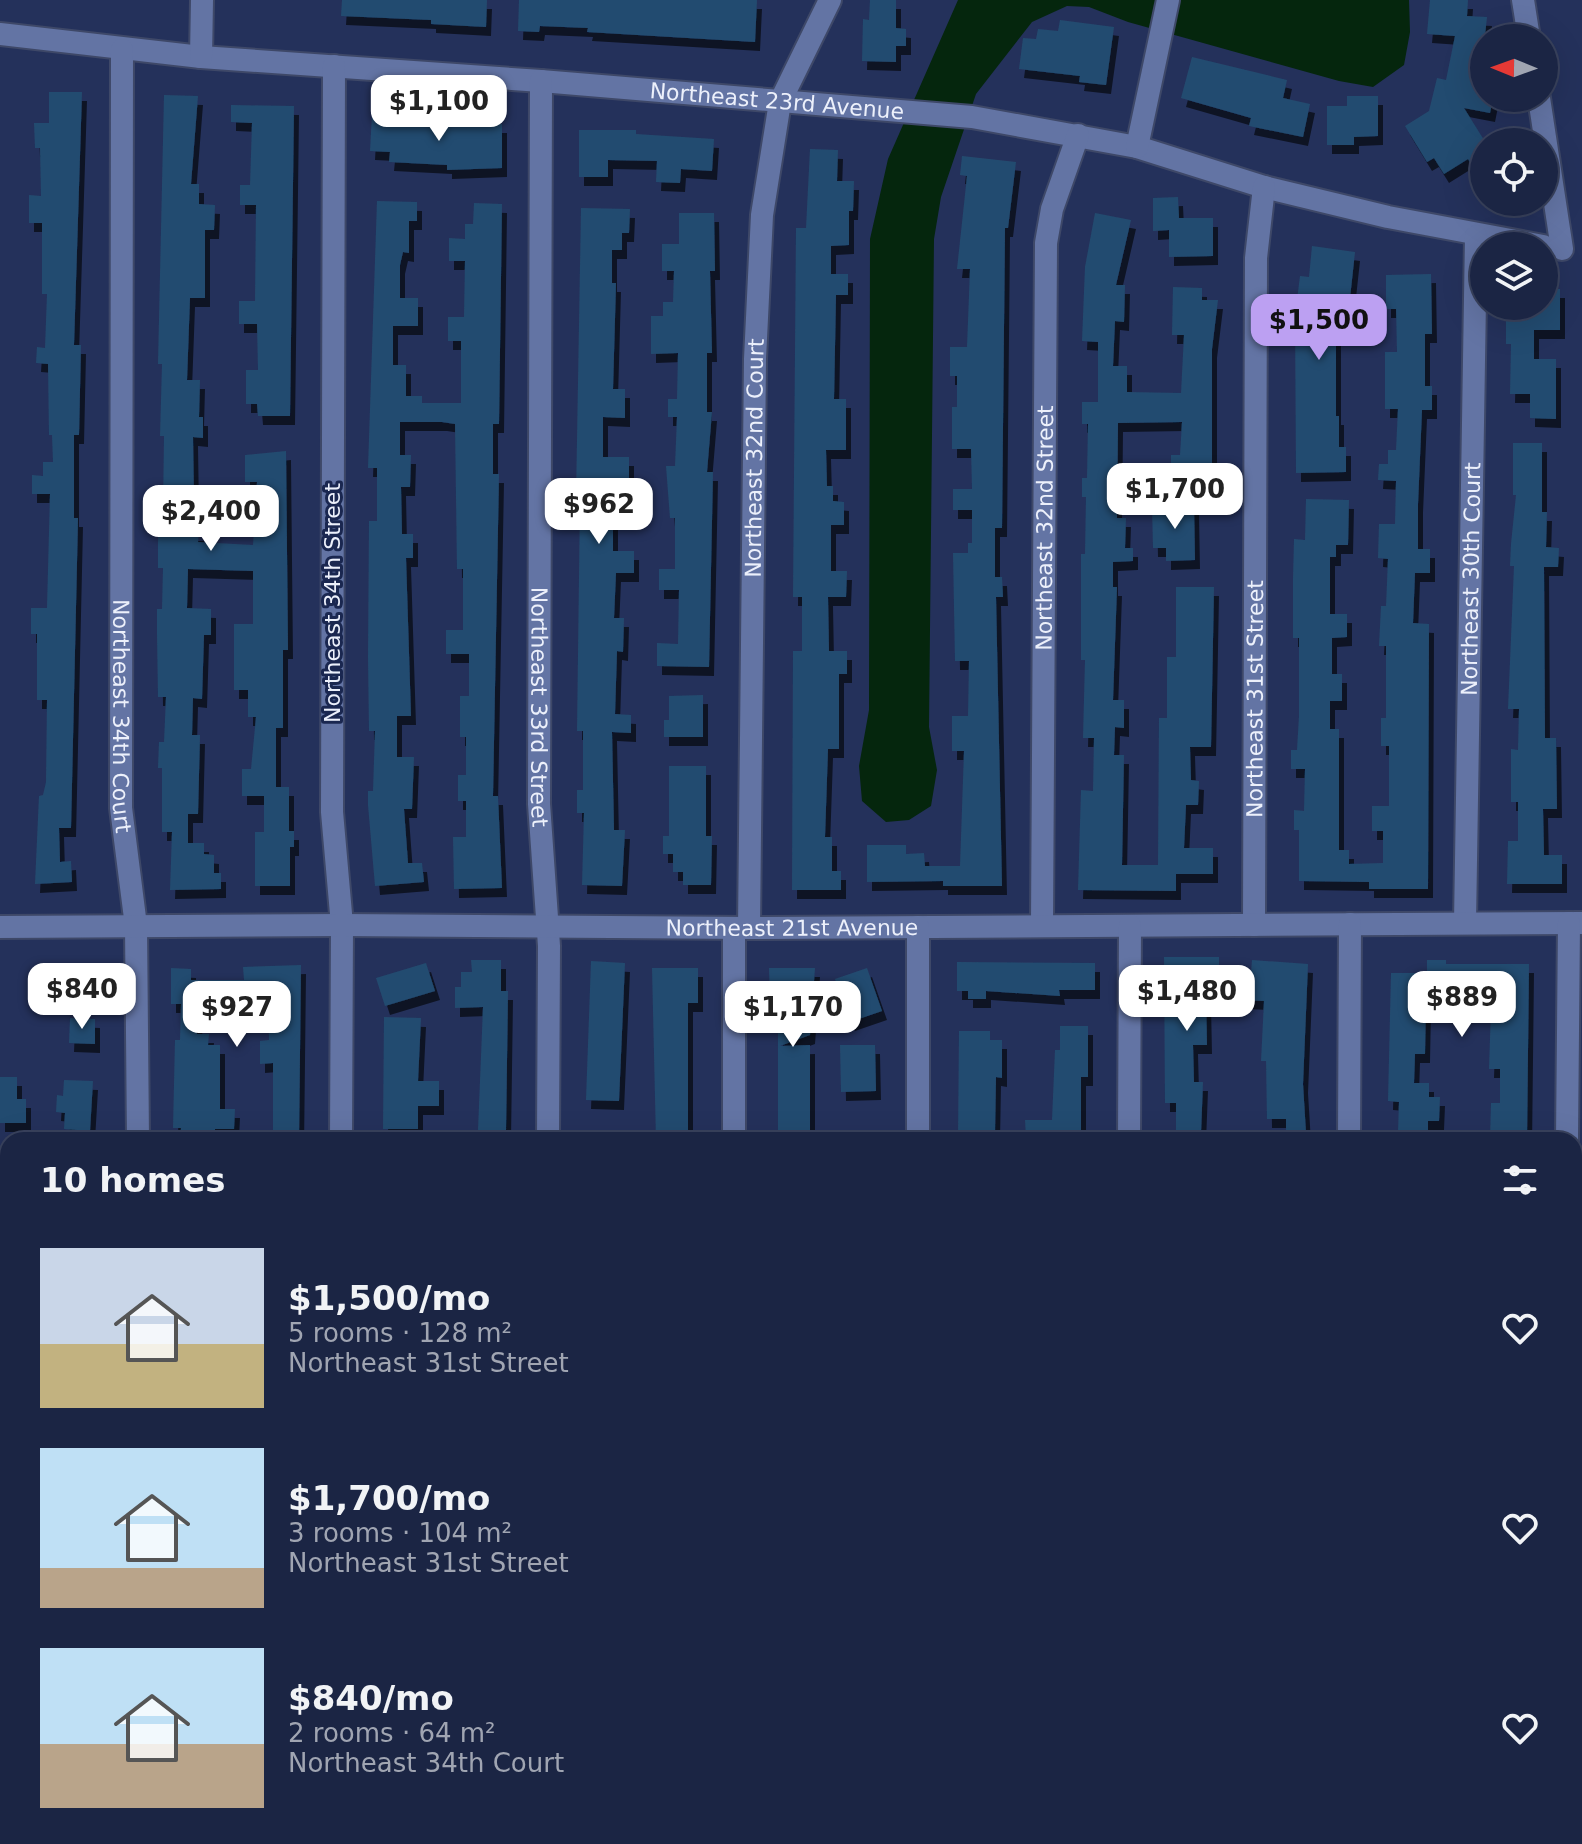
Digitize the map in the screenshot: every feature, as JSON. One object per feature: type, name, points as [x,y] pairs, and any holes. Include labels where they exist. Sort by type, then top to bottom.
[{"type":"main road","points":[[1408,1844],[1416,1844]]},
{"type":"street","points":[[201,57],[202,0]]},
{"type":"street","name":"Northeast 32nd Court","points":[[734,1132],[758,264],[766,184],[780,102],[830,0]]},
{"type":"street","points":[[1137,147],[1168,0]]},
{"type":"street","points":[[1523,0],[1527,24]]},
{"type":"street","name":"Northeast 23rd Avenue","points":[[0,34],[201,57],[541,81],[972,117],[1137,147],[1264,187],[1470,235]]},
{"type":"street","name":"Northeast 34th Court","points":[[122,50],[121,808],[136,926],[138,1132]]},
{"type":"street","name":"Northeast 34th Street","points":[[334,66],[332,812],[342,925],[341,1132]]},
{"type":"street","name":"Northeast 33rd Street","points":[[541,81],[539,804],[546,925],[548,1132]]},
{"type":"street","points":[[1541,112],[1556,232]]},
{"type":"street","name":"Northeast 32nd Street","points":[[1042,926],[1046,243],[1052,209],[1078,135]]},
{"type":"street","name":"Northeast 31st Street","points":[[1254,925],[1256,258],[1264,187]]},
{"type":"street","name":"Northeast 30th Court","points":[[1465,923],[1475,320]]},
{"type":"street","points":[[1567,1132],[1576,923]]},
{"type":"street","name":"Northeast 21st Avenue","points":[[0,927],[546,925],[742,928],[1576,923]]},
{"type":"street","points":[[1349,1132],[1350,924]]},
{"type":"street","points":[[1129,1132],[1130,926]]},
{"type":"street","points":[[918,927],[918,1132]]},
{"type":"shaded area","points":[[958,0],[1409,0],[1410,32],[1404,65],[1373,87],[1339,81],[1128,22],[1089,7],[1067,6],[1032,22],[976,94],[941,197],[934,239],[929,727],[937,770],[931,806],[909,820],[886,822],[862,801],[859,766],[869,710],[870,239],[888,159]]},
{"type":"building","points":[[342,0],[487,0],[486,27],[431,24],[431,20],[341,16]]},
{"type":"building","points":[[519,0],[757,0],[755,42],[587,32],[588,28],[540,26],[539,32],[518,31]]},
{"type":"building","points":[[870,0],[896,0],[896,28],[906,29],[906,46],[896,46],[896,62],[862,61],[863,19],[869,20]]},
{"type":"building","points":[[1430,0],[1468,0],[1467,16],[1487,17],[1486,24],[1470,24],[1470,109],[1464,108],[1476,128],[1470,128],[1470,162],[1468,159],[1444,174],[1434,158],[1427,162],[1405,126],[1429,111],[1437,78],[1446,80],[1455,36],[1427,34]]},
{"type":"building","points":[[1060,20],[1114,27],[1106,85],[1079,82],[1080,76],[1019,69],[1023,38],[1036,39],[1038,29],[1058,31]]},
{"type":"building","points":[[1192,57],[1287,80],[1283,98],[1310,104],[1303,137],[1249,126],[1251,118],[1181,98]]},
{"type":"building","points":[[49,92],[82,92],[74,345],[81,345],[79,435],[74,435],[74,518],[78,518],[71,828],[59,828],[60,862],[71,861],[72,882],[35,884],[39,796],[43,795],[46,782],[47,700],[37,700],[37,634],[31,634],[31,608],[47,608],[50,494],[32,494],[32,475],[43,476],[43,462],[53,462],[52,435],[49,435],[48,364],[36,363],[37,347],[45,348],[47,294],[42,294],[42,223],[29,223],[29,195],[41,196],[40,148],[35,148],[34,123],[49,123]]},
{"type":"building","points":[[164,95],[198,96],[191,184],[199,184],[199,204],[215,205],[214,230],[205,230],[205,298],[190,298],[187,380],[200,380],[199,417],[203,417],[203,438],[193,437],[194,501],[190,501],[190,532],[199,532],[198,542],[253,545],[257,482],[245,482],[245,455],[286,451],[288,650],[283,650],[283,728],[276,728],[276,787],[289,787],[289,831],[294,831],[294,847],[290,847],[290,886],[255,886],[255,832],[264,832],[264,796],[242,796],[242,769],[251,769],[256,717],[248,717],[248,690],[234,690],[234,624],[253,624],[253,571],[188,569],[187,608],[211,609],[211,635],[204,635],[202,699],[193,698],[192,735],[200,735],[198,814],[188,814],[188,843],[204,843],[204,854],[214,855],[214,873],[221,873],[221,889],[170,890],[172,832],[162,832],[162,768],[158,768],[159,742],[164,742],[166,697],[158,697],[157,634],[157,609],[162,609],[163,568],[158,568],[159,511],[163,511],[164,436],[160,436],[162,364],[158,364]]},
{"type":"building","points":[[1347,96],[1378,96],[1378,136],[1354,137],[1354,145],[1327,145],[1327,106],[1347,106]]},
{"type":"building","points":[[231,105],[294,106],[290,416],[258,416],[257,404],[246,404],[246,370],[258,370],[257,324],[239,324],[239,301],[255,301],[256,205],[240,205],[240,185],[250,185],[252,123],[231,122]]},
{"type":"building","points":[[372,114],[398,115],[397,122],[446,125],[446,119],[470,119],[470,124],[502,124],[502,168],[447,170],[447,165],[389,162],[390,152],[370,151]]},
{"type":"building","points":[[579,130],[636,130],[636,134],[714,139],[712,171],[681,169],[680,183],[656,182],[657,161],[608,160],[608,177],[579,177]]},
{"type":"building","points":[[810,149],[838,150],[837,181],[854,181],[853,211],[849,211],[849,245],[831,246],[831,274],[848,274],[848,295],[836,295],[834,399],[846,399],[846,450],[826,450],[827,486],[833,486],[833,501],[844,502],[844,525],[831,525],[831,571],[847,571],[846,597],[828,597],[829,651],[847,651],[847,674],[839,674],[839,749],[828,749],[825,837],[832,837],[832,871],[841,871],[841,890],[792,890],[793,651],[802,651],[802,597],[793,597],[796,228],[806,228]]},
{"type":"building","points":[[962,156],[1016,162],[1008,228],[1005,228],[1002,528],[995,528],[995,577],[1002,577],[1003,597],[996,597],[1002,886],[943,886],[943,881],[867,882],[867,845],[906,845],[906,854],[924,853],[925,866],[960,866],[964,751],[952,751],[952,716],[968,716],[969,661],[955,661],[953,553],[968,553],[968,543],[972,543],[972,510],[953,510],[953,489],[972,489],[971,449],[952,449],[952,407],[957,407],[957,376],[950,376],[950,347],[967,347],[970,269],[957,269],[967,176],[960,175]]},
{"type":"building","points":[[1178,197],[1179,218],[1213,218],[1213,256],[1169,257],[1169,230],[1153,231],[1153,198]]},
{"type":"building","points":[[377,201],[417,202],[417,221],[409,221],[409,253],[403,252],[400,265],[400,298],[418,298],[418,326],[393,326],[393,365],[406,365],[406,396],[422,396],[422,403],[461,403],[461,341],[448,341],[448,317],[464,317],[465,261],[449,261],[449,238],[465,239],[465,224],[473,224],[474,203],[502,204],[499,424],[493,424],[493,474],[499,474],[493,796],[498,796],[502,888],[454,889],[453,837],[466,837],[466,801],[458,801],[458,775],[466,775],[466,737],[460,737],[460,696],[469,696],[469,654],[446,654],[446,630],[463,630],[463,569],[457,569],[455,424],[442,422],[400,422],[400,455],[411,455],[410,487],[401,487],[402,534],[413,534],[413,558],[406,558],[411,716],[397,716],[397,757],[414,757],[412,809],[404,809],[408,863],[422,863],[424,882],[375,886],[368,791],[373,791],[375,731],[369,731],[368,657],[369,521],[377,521],[377,468],[368,468]]},
{"type":"building","points":[[581,208],[630,209],[629,233],[622,233],[622,250],[612,250],[612,283],[616,283],[613,389],[625,389],[625,418],[603,417],[603,457],[629,457],[629,488],[602,488],[602,519],[613,519],[613,551],[634,551],[634,573],[616,573],[614,618],[624,618],[623,652],[617,651],[615,714],[631,715],[631,733],[612,732],[614,830],[625,830],[622,886],[582,885],[584,813],[577,813],[577,790],[583,790],[583,731],[577,731],[580,499],[576,498]]},
{"type":"building","points":[[679,213],[714,213],[715,271],[710,271],[712,353],[707,353],[707,412],[712,412],[707,472],[713,472],[709,667],[657,666],[657,643],[678,644],[679,590],[659,590],[659,569],[675,569],[675,518],[670,518],[666,466],[675,466],[677,417],[668,417],[668,399],[677,399],[678,353],[651,354],[651,316],[663,316],[663,302],[673,302],[674,271],[662,271],[662,244],[679,244]]},
{"type":"building","points":[[1095,213],[1131,220],[1116,285],[1125,285],[1124,322],[1115,321],[1113,366],[1127,366],[1127,392],[1181,393],[1184,335],[1172,335],[1173,287],[1202,288],[1202,300],[1218,300],[1212,349],[1212,495],[1188,494],[1189,476],[1171,475],[1171,455],[1180,455],[1182,422],[1118,423],[1117,518],[1126,518],[1125,548],[1133,548],[1133,561],[1113,562],[1113,587],[1117,587],[1113,700],[1124,700],[1124,728],[1115,727],[1114,755],[1124,755],[1122,865],[1158,865],[1159,718],[1167,718],[1167,657],[1176,657],[1176,587],[1214,587],[1211,747],[1190,747],[1191,780],[1199,781],[1198,805],[1186,805],[1184,848],[1213,848],[1213,874],[1176,874],[1176,891],[1078,890],[1081,790],[1093,791],[1094,738],[1083,738],[1085,660],[1081,660],[1081,554],[1085,554],[1086,497],[1082,497],[1082,478],[1087,478],[1088,424],[1082,424],[1082,402],[1098,402],[1098,342],[1082,341],[1085,267]]},
{"type":"building","points":[[1312,246],[1355,252],[1350,298],[1335,297],[1331,331],[1336,331],[1336,416],[1339,416],[1339,447],[1346,447],[1346,472],[1296,473],[1295,316],[1300,276],[1309,277]]},
{"type":"building","points":[[1431,274],[1432,334],[1425,334],[1425,386],[1432,386],[1432,410],[1422,410],[1418,504],[1418,549],[1430,549],[1430,573],[1415,573],[1413,623],[1429,624],[1428,889],[1369,889],[1369,882],[1299,881],[1299,830],[1294,830],[1294,810],[1304,811],[1305,769],[1291,769],[1291,750],[1297,750],[1299,716],[1299,638],[1293,638],[1293,579],[1294,539],[1305,540],[1306,499],[1349,500],[1348,545],[1336,545],[1336,557],[1330,557],[1330,614],[1347,614],[1347,637],[1332,638],[1332,674],[1342,674],[1342,701],[1330,701],[1330,729],[1339,729],[1339,850],[1349,850],[1349,864],[1383,863],[1383,831],[1372,831],[1372,806],[1389,806],[1389,746],[1381,746],[1381,718],[1386,718],[1386,646],[1379,646],[1381,606],[1386,606],[1388,559],[1378,558],[1379,524],[1395,524],[1396,481],[1378,480],[1379,464],[1388,464],[1388,450],[1396,450],[1398,409],[1385,409],[1385,352],[1397,352],[1396,309],[1386,309],[1386,275]]},
{"type":"building","points":[[1560,289],[1560,330],[1534,330],[1534,359],[1556,359],[1556,419],[1530,418],[1530,394],[1510,394],[1511,344],[1506,344],[1506,320],[1558,320]]},
{"type":"building","points":[[1513,443],[1542,443],[1542,512],[1547,512],[1546,547],[1559,548],[1558,567],[1544,567],[1545,738],[1556,738],[1557,809],[1543,809],[1544,855],[1562,855],[1562,884],[1507,884],[1508,841],[1518,841],[1518,802],[1511,802],[1511,749],[1518,750],[1519,709],[1508,709],[1514,566],[1510,566],[1516,495],[1513,495]]},
{"type":"building","points":[[1194,505],[1195,560],[1166,561],[1166,548],[1153,548],[1152,506]]},
{"type":"building","points":[[703,695],[703,737],[664,737],[664,720],[669,720],[669,696]]},
{"type":"building","points":[[669,766],[706,766],[706,836],[712,836],[711,885],[683,885],[683,872],[673,872],[673,854],[663,854],[663,836],[669,836]]},
{"type":"building","points":[[1164,957],[1219,957],[1219,995],[1206,995],[1207,1045],[1193,1045],[1194,1082],[1203,1082],[1201,1132],[1176,1132],[1176,1103],[1165,1103]]},
{"type":"building","points":[[471,960],[501,960],[501,991],[508,991],[506,1131],[478,1130],[483,1007],[455,1008],[455,987],[461,987],[461,972],[472,972]]},
{"type":"building","points":[[1252,960],[1308,964],[1303,1084],[1306,1132],[1286,1132],[1286,1119],[1267,1119],[1266,1061],[1261,1061],[1264,1001],[1242,1000],[1243,984],[1250,985]]},
{"type":"building","points":[[1427,960],[1446,960],[1446,964],[1529,964],[1527,1132],[1490,1132],[1491,1103],[1500,1103],[1500,1069],[1489,1069],[1491,1008],[1459,1008],[1459,999],[1426,1000],[1425,1054],[1415,1054],[1414,1083],[1429,1083],[1429,1097],[1440,1097],[1439,1121],[1428,1121],[1428,1132],[1398,1132],[1399,1102],[1388,1101],[1391,973],[1427,973]]},
{"type":"building","points":[[591,961],[625,963],[619,1101],[586,1100]]},
{"type":"building","points":[[957,962],[1095,963],[1095,990],[1059,990],[1060,996],[986,991],[986,999],[968,999],[968,991],[957,991]]},
{"type":"building","points":[[426,963],[435,991],[385,1006],[376,978]]},
{"type":"building","points":[[301,965],[299,1132],[273,1132],[273,1063],[260,1064],[260,1041],[269,1040],[268,1004],[198,1004],[197,1034],[209,1034],[208,1045],[220,1045],[220,1109],[235,1109],[234,1129],[181,1132],[181,1128],[173,1128],[175,1040],[180,1040],[181,1004],[171,1004],[171,968],[191,969],[191,980],[244,980],[243,967]]},
{"type":"building","points":[[44,966],[70,966],[70,1001],[44,1001]]},
{"type":"building","points":[[652,968],[698,968],[698,1003],[688,1003],[688,1132],[656,1132]]},
{"type":"building","points":[[769,968],[815,968],[810,1035],[780,1046],[810,1045],[810,1132],[778,1132],[778,1003],[770,1003]]},
{"type":"building","points":[[867,968],[882,1011],[850,1022],[835,979]]},
{"type":"building","points":[[384,1017],[421,1018],[418,1081],[439,1081],[439,1106],[418,1106],[418,1129],[383,1129]]},
{"type":"building","points":[[70,1018],[95,1019],[95,1044],[69,1043]]},
{"type":"building","points":[[1060,1026],[1088,1026],[1088,1077],[1081,1077],[1081,1132],[1026,1132],[1025,1120],[1052,1120],[1055,1050],[1060,1050]]},
{"type":"building","points":[[959,1031],[990,1031],[990,1040],[1002,1040],[1002,1078],[996,1077],[995,1132],[958,1132]]},
{"type":"building","points":[[840,1045],[875,1045],[876,1091],[841,1092]]},
{"type":"building","points":[[0,1077],[17,1077],[17,1099],[26,1099],[26,1123],[0,1123]]},
{"type":"building","points":[[64,1080],[93,1081],[90,1131],[64,1129],[65,1113],[56,1112],[57,1095],[63,1096]]}]
